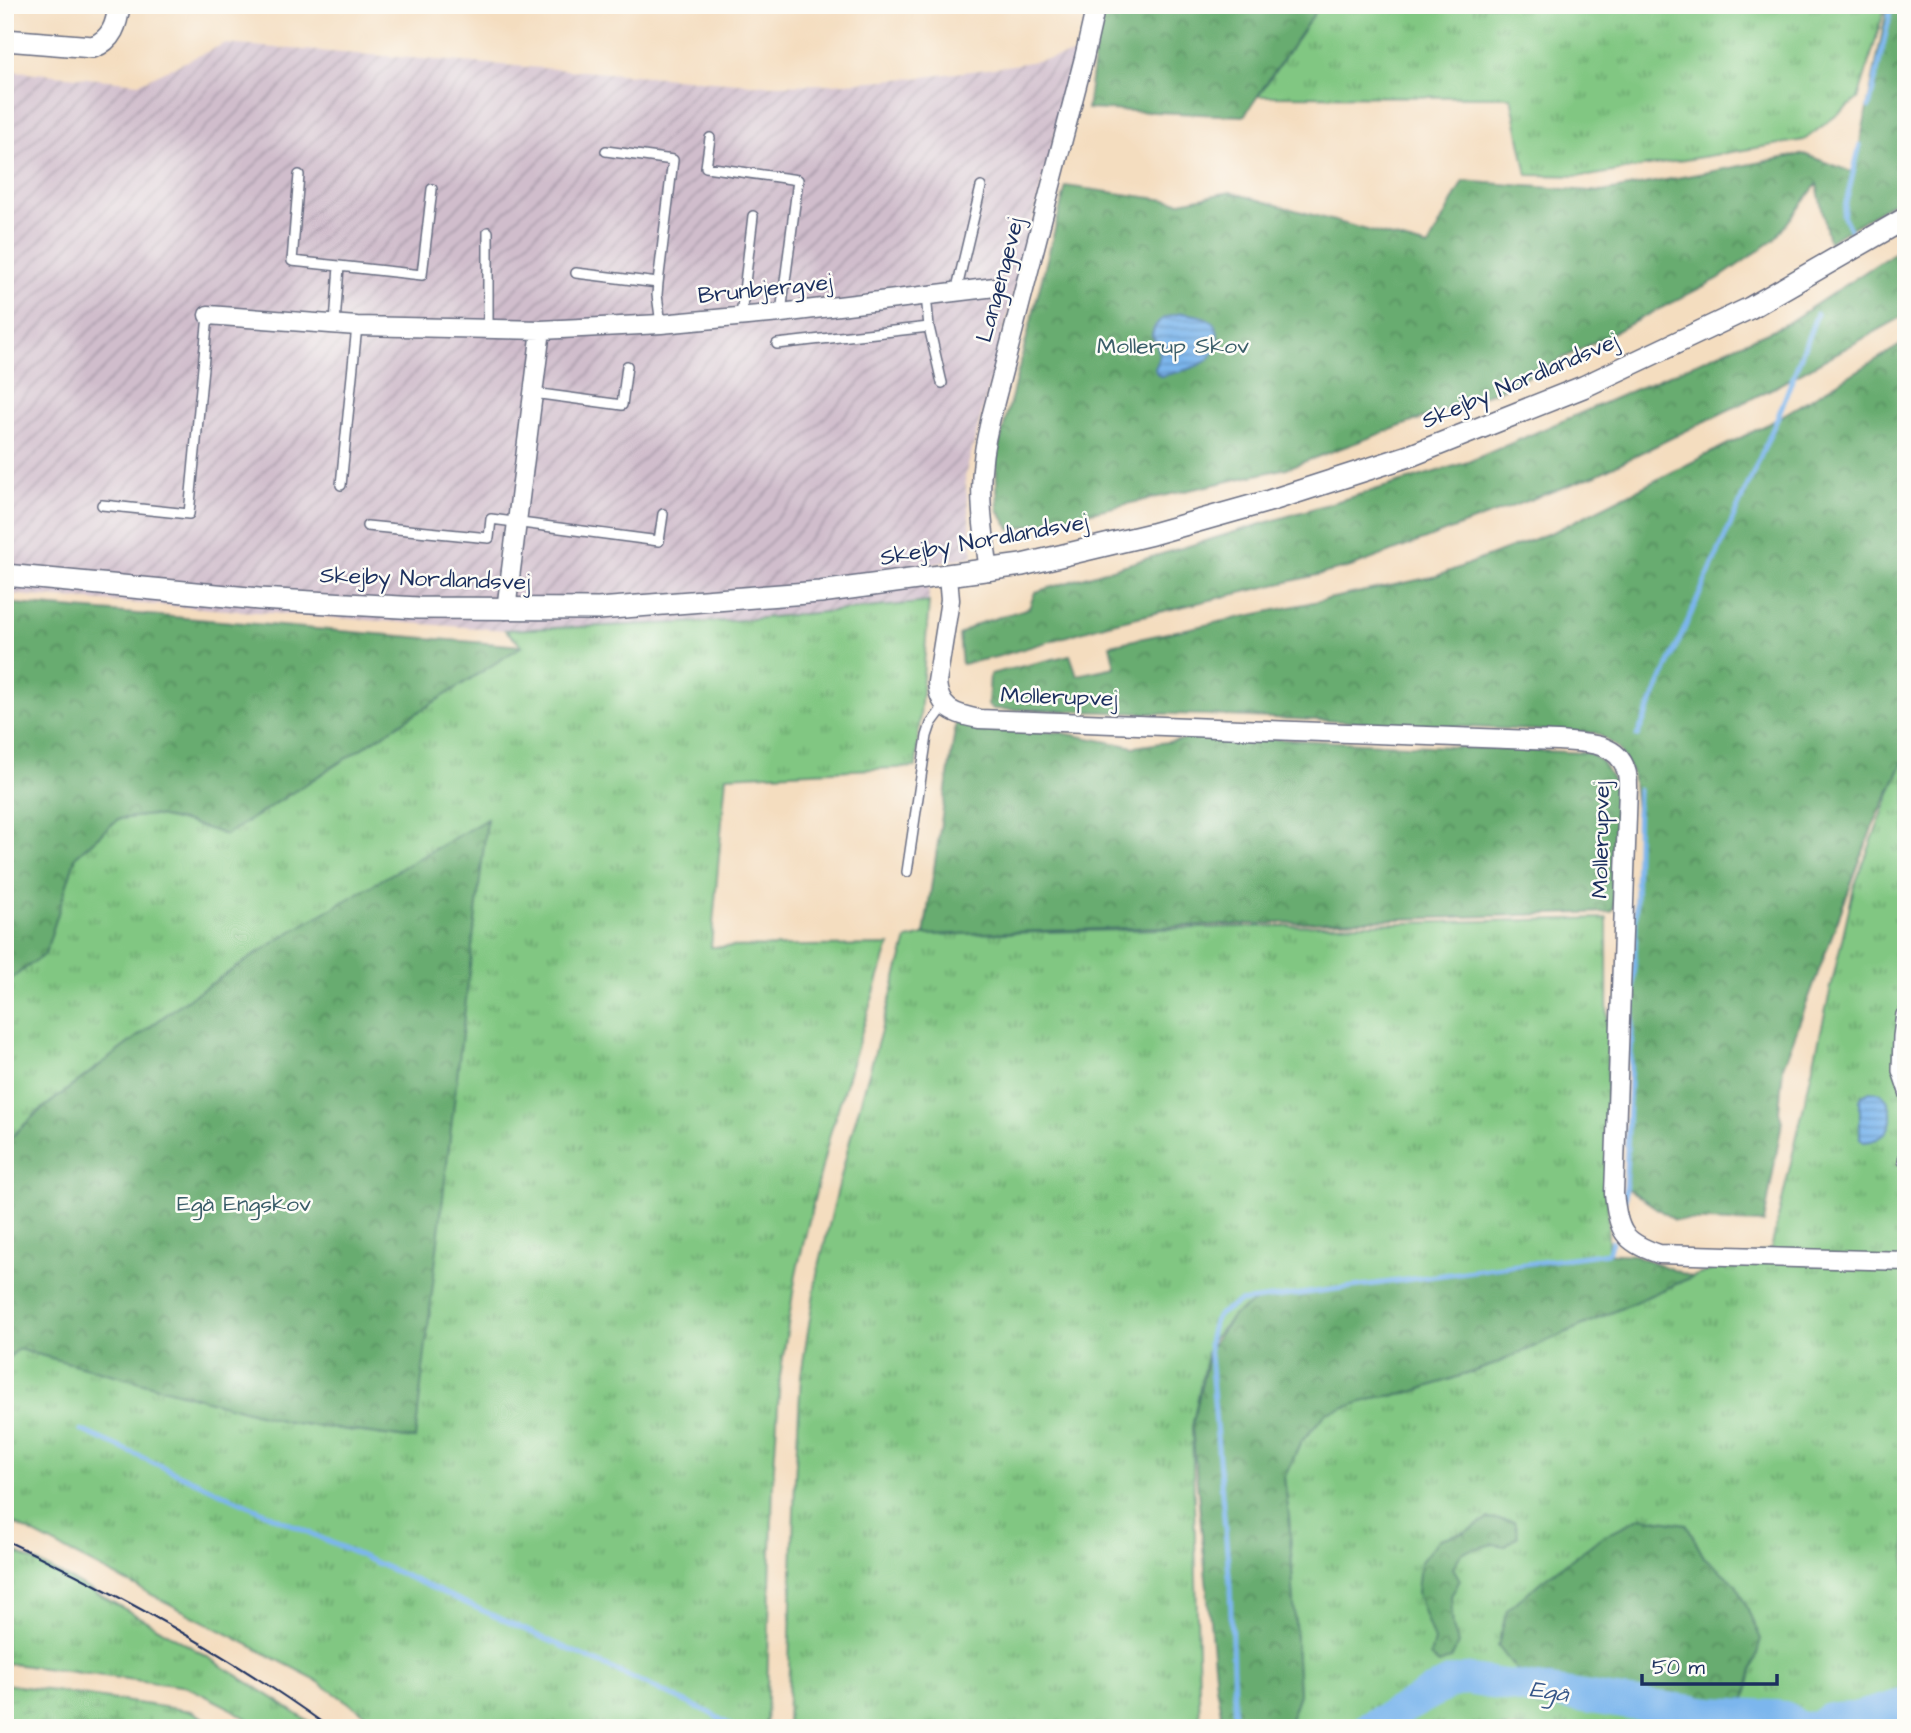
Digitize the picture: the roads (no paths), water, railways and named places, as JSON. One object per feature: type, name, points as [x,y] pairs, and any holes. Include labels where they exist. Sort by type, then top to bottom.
[{"type":"street","points":[[5,40],[85,47],[101,44],[115,26],[119,5]]},
{"type":"street","name":"Langengevej","points":[[989,571],[981,497],[982,461],[990,417],[1096,5]]},
{"type":"street","name":"Skejby Nordlandsvej","points":[[5,575],[259,598],[418,608],[597,609],[820,592],[948,577],[1064,557],[1269,501],[1412,455],[1583,387],[1750,308],[1906,218]]},
{"type":"street","name":"Brunbjergvej","points":[[208,315],[357,326],[541,330],[661,324],[782,313],[995,287]]},
{"type":"street","points":[[506,610],[541,330]]},
{"type":"street","points":[[945,705],[938,693],[937,682],[950,600],[948,577]]},
{"type":"street","name":"Mollerupvej","points":[[945,705],[957,714],[979,719],[1558,741],[1596,743],[1615,752],[1626,769],[1629,787],[1614,1194],[1617,1216],[1625,1237],[1642,1248],[1659,1254],[1906,1261]]},
{"type":"lane","points":[[710,138],[706,167],[798,180],[782,313]]},
{"type":"lane","points":[[606,151],[673,160],[657,295],[661,324]]},
{"type":"lane","points":[[299,175],[292,261],[339,267],[422,275],[432,189]]},
{"type":"lane","points":[[956,292],[981,187]]},
{"type":"lane","points":[[741,316],[753,216]]},
{"type":"lane","points":[[488,232],[488,329]]},
{"type":"lane","points":[[335,324],[339,267]]},
{"type":"lane","points":[[576,273],[658,283]]},
{"type":"lane","points":[[926,295],[929,327],[942,383]]},
{"type":"lane","points":[[102,505],[189,514],[208,315]]},
{"type":"lane","points":[[341,485],[357,326]]},
{"type":"lane","points":[[777,344],[929,327]]},
{"type":"lane","points":[[533,393],[622,405],[627,366]]},
{"type":"lane","points":[[366,526],[489,538],[491,519],[659,541],[663,514]]},
{"type":"lane","points":[[907,872],[927,736],[931,724],[945,705]]},
{"type":"lane","points":[[1901,1014],[1897,1071],[1906,1098]]},
{"type":"lane","points":[[1906,1148],[1903,1155],[1906,1164]]},
{"type":"water","points":[[1182,313],[1203,317],[1213,323],[1218,335],[1216,348],[1202,364],[1160,376],[1155,368],[1159,355],[1158,347],[1152,335],[1162,319]]},
{"type":"water","points":[[1870,1091],[1886,1097],[1891,1120],[1882,1135],[1864,1142],[1860,1138],[1860,1100],[1862,1095]]},
{"type":"waterway","points":[[1869,107],[1890,5]]},
{"type":"waterway","points":[[1850,229],[1843,215],[1860,145]]},
{"type":"waterway","points":[[1637,736],[1777,419],[1817,314]]},
{"type":"waterway","points":[[1625,1199],[1635,959],[1638,790]]},
{"type":"waterway","points":[[1235,1728],[1230,1586],[1209,1343],[1217,1317],[1240,1302],[1608,1253],[1612,1242]]},
{"type":"waterway","points":[[81,1430],[708,1712],[735,1728]]},
{"type":"waterway","name":"Egå","points":[[1368,1728],[1449,1683],[1465,1679],[1630,1704],[1784,1717],[1794,1725],[1804,1728],[1817,1727],[1830,1719],[1855,1718],[1906,1704]]},
{"type":"tram line","points":[[5,1540],[172,1626],[252,1675],[330,1728]]},
{"type":"park label","name":"Mollerup Skov","points":[[1173,346]]},
{"type":"park label","name":"Egå Engskov","points":[[244,1204]]}]
